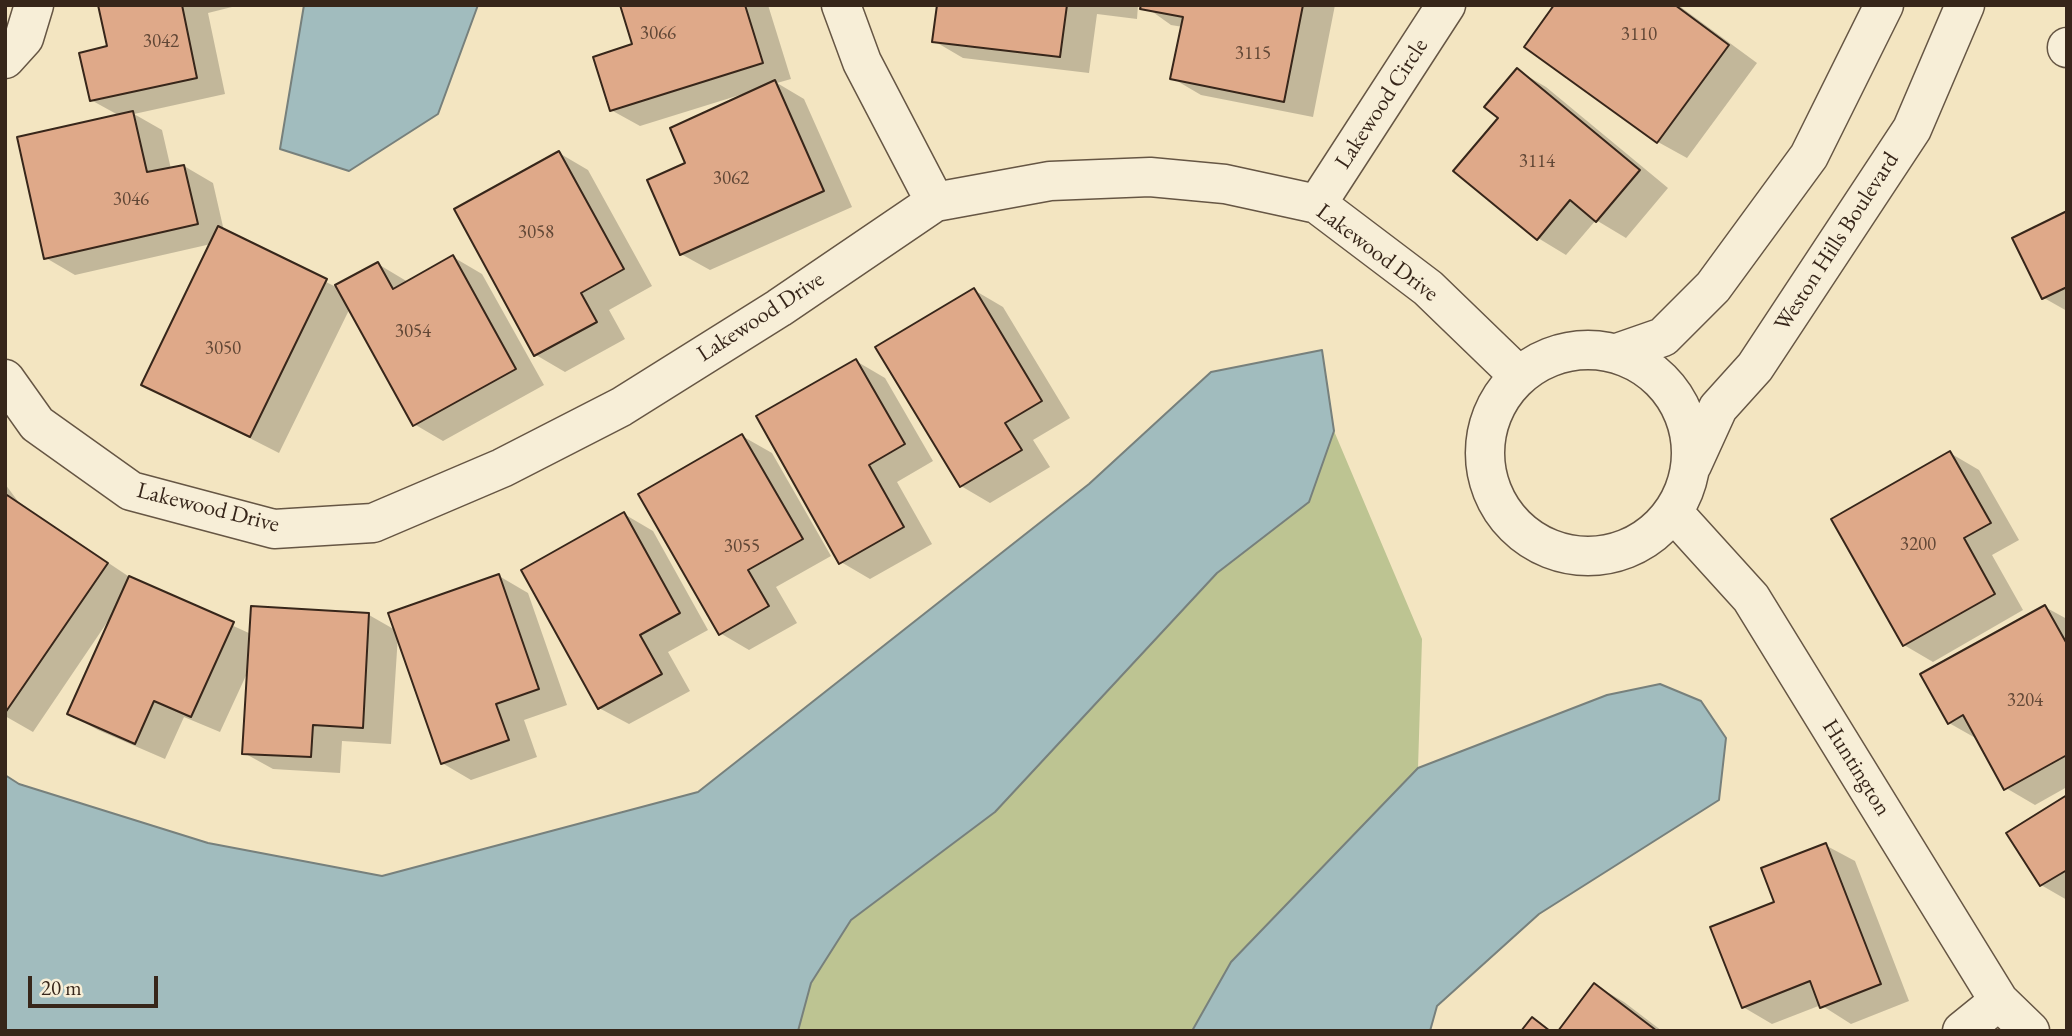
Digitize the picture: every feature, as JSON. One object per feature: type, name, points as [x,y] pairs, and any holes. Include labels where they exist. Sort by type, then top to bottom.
[{"type":"street","points":[[5,59],[24,38],[34,5]]},
{"type":"street","points":[[841,5],[862,62],[935,202]]},
{"type":"street","name":"Lakewood Circle","points":[[1317,204],[1446,5]]},
{"type":"street","points":[[1617,353],[1663,337],[1713,287],[1809,156],[1884,5]]},
{"type":"street","name":"Weston Hills Boulevard","points":[[1692,467],[1718,408],[1755,367],[1912,129],[1965,5]]},
{"type":"street","name":"Lakewood Drive","points":[[5,379],[37,424],[131,491],[274,528],[373,523],[502,468],[621,407],[779,307],[935,202],[1050,181],[1150,177],[1224,184],[1317,204],[1427,288],[1517,374]]},
{"type":"street","points":[[1591,349],[1617,353],[1653,372],[1678,401],[1687,420],[1692,447],[1692,467],[1673,512],[1658,530],[1630,548],[1608,555],[1566,555],[1542,546],[1520,531],[1498,506],[1486,474],[1485,441],[1495,406],[1517,374],[1559,353],[1591,349]]},
{"type":"street","name":"Huntington","points":[[1673,512],[1751,598],[1999,1001],[2030,1031]]},
{"type":"street","points":[[1962,1031],[1999,1001]]},
{"type":"green space","points":[[1334,431],[1422,639],[1418,768],[1231,962],[1192,1031],[798,1031],[811,983],[851,920],[995,812],[1217,573],[1308,502]]},
{"type":"water","points":[[304,5],[478,5],[438,114],[349,171],[280,149]]},
{"type":"water","points":[[1322,350],[1334,431],[1309,502],[1217,573],[995,812],[851,920],[811,983],[798,1031],[5,1031],[5,775],[19,784],[208,843],[382,876],[698,792],[1089,484],[1211,372]]},
{"type":"water","points":[[1660,684],[1701,701],[1726,738],[1719,800],[1539,914],[1437,1006],[1430,1031],[1192,1031],[1231,962],[1418,768],[1607,695]]},
{"type":"building","points":[[98,5],[182,5],[197,78],[90,101],[79,53],[107,46]]},
{"type":"building","points":[[620,5],[745,5],[763,63],[610,111],[593,57],[632,44]]},
{"type":"building","points":[[937,5],[1067,5],[1060,57],[932,42]]},
{"type":"building","points":[[1141,5],[1303,5],[1284,102],[1170,79],[1183,17],[1140,9]]},
{"type":"building","points":[[1554,5],[1675,5],[1729,45],[1657,143],[1524,47]]},
{"type":"building","points":[[1517,68],[1640,170],[1596,222],[1570,200],[1537,240],[1453,171],[1498,118],[1484,107]]},
{"type":"building","points":[[775,80],[824,191],[680,255],[647,180],[685,163],[670,128]]},
{"type":"building","points":[[133,111],[147,172],[184,165],[198,224],[44,259],[17,137]]},
{"type":"building","points":[[559,151],[624,269],[581,293],[597,322],[534,356],[454,209]]},
{"type":"building","points":[[2067,211],[2067,287],[2042,299],[2012,238]]},
{"type":"building","points":[[218,226],[327,279],[250,437],[141,385]]},
{"type":"building","points":[[453,255],[516,369],[413,426],[335,285],[378,262],[393,289]]},
{"type":"building","points":[[974,288],[1042,401],[1005,423],[1022,450],[960,487],[875,347]]},
{"type":"building","points":[[856,359],[905,444],[869,465],[904,527],[839,564],[756,416]]},
{"type":"building","points":[[742,434],[803,539],[748,570],[769,606],[719,635],[638,494]]},
{"type":"building","points":[[1950,451],[1991,523],[1964,538],[1995,594],[1903,646],[1831,519]]},
{"type":"building","points":[[7,495],[108,563],[5,713],[5,498]]},
{"type":"building","points":[[624,512],[680,613],[640,635],[662,674],[598,709],[521,570]]},
{"type":"building","points":[[499,574],[539,689],[496,704],[509,740],[441,764],[388,613]]},
{"type":"building","points":[[129,576],[234,622],[191,717],[154,701],[135,744],[67,714]]},
{"type":"building","points":[[2045,605],[2067,644],[2067,755],[2004,790],[1963,715],[1948,724],[1920,674]]},
{"type":"building","points":[[251,606],[369,613],[363,728],[313,725],[311,757],[242,754]]},
{"type":"building","points":[[2067,795],[2067,870],[2040,886],[2006,833]]},
{"type":"building","points":[[1826,843],[1881,984],[1820,1008],[1810,981],[1742,1008],[1710,927],[1774,902],[1761,868]]},
{"type":"building","points":[[1594,983],[1657,1031],[1558,1031]]},
{"type":"building","points":[[1532,1017],[1550,1031],[1521,1031]]}]
